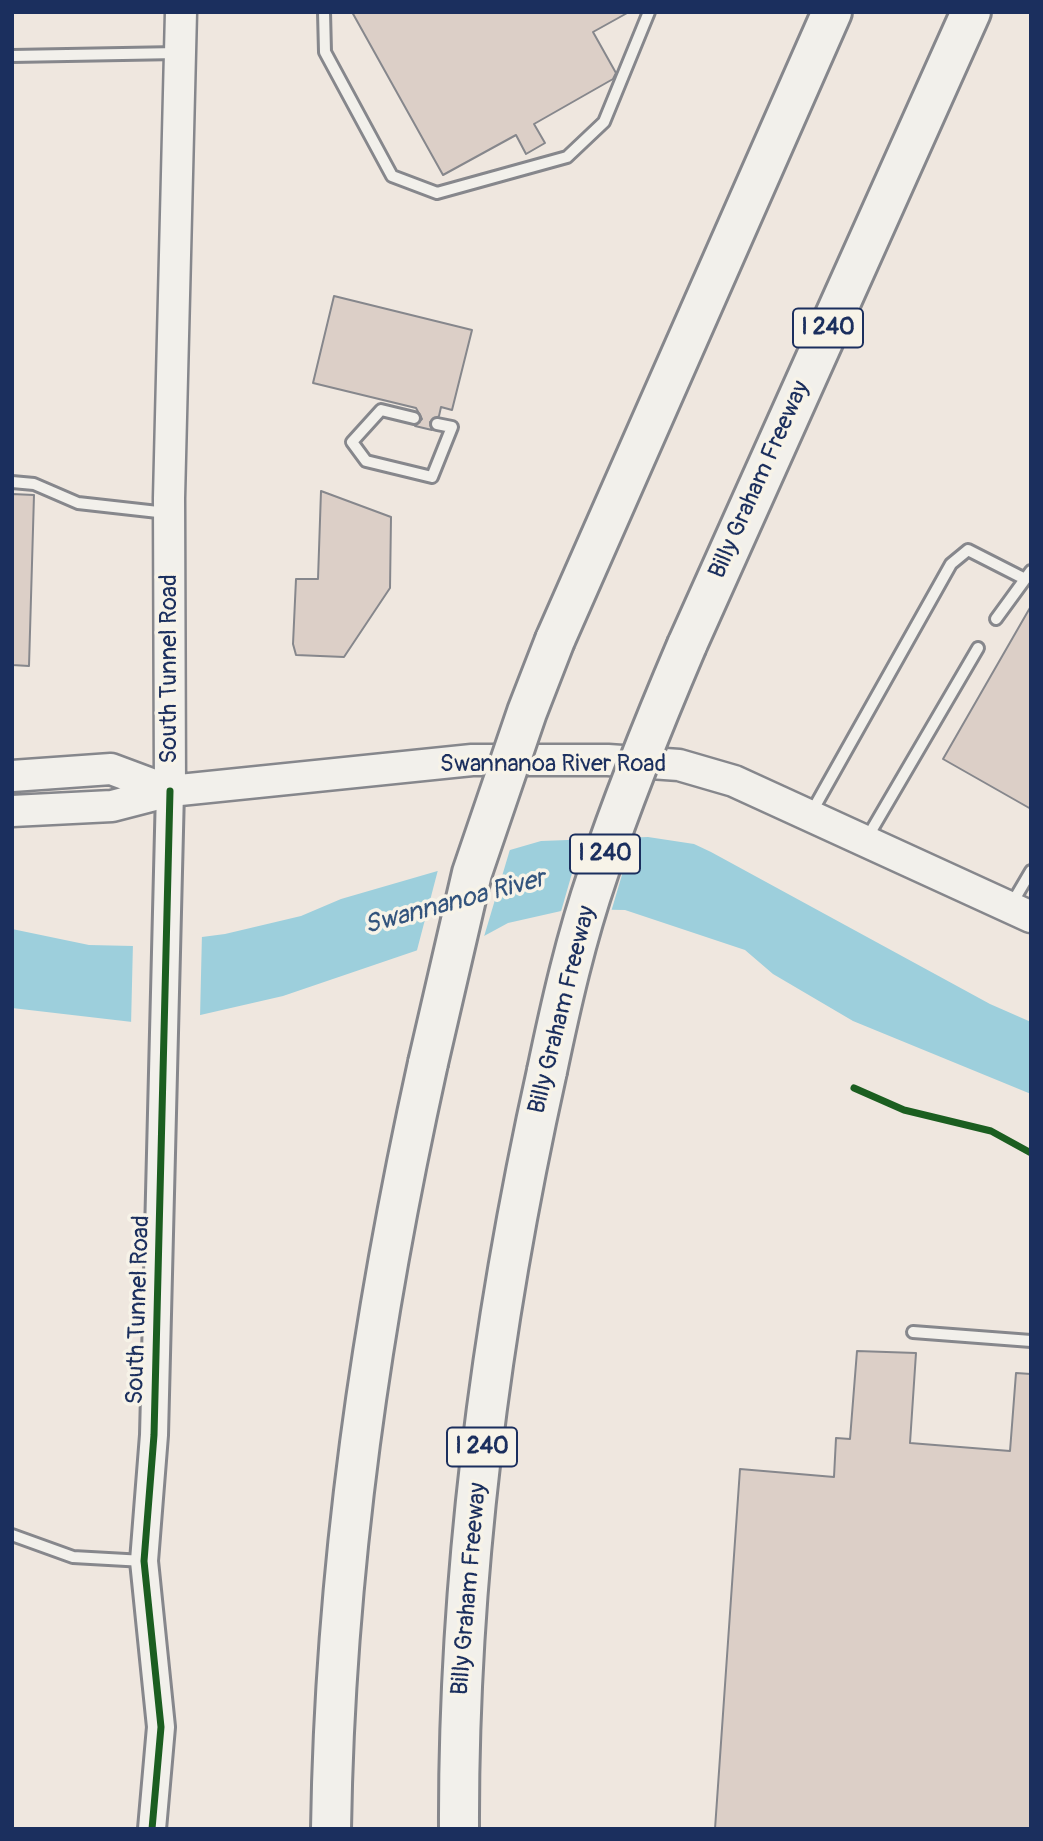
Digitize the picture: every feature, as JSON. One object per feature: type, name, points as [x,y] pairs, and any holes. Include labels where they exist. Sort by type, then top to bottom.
[{"type":"highway","points":[[331,1829],[332,1729],[352,1490],[370,1359],[396,1207],[472,873],[527,712],[555,640],[832,12]]},
{"type":"highway","name":"Billy Graham Freeway","points":[[459,1829],[459,1730],[474,1510],[503,1291],[569,970],[597,875],[639,760],[687,645],[799,390],[971,12]]},
{"type":"main road","name":"South Tunnel Road","points":[[170,791],[169,513],[181,12]]},
{"type":"main road","name":"Swannanoa River Road","points":[[12,811],[112,806],[170,791],[472,760],[608,760],[679,765],[734,781],[1020,912]]},
{"type":"main road","name":"Swannanoa River Road","points":[[12,776],[111,769],[170,791]]},
{"type":"street","name":"South Tunnel Road","points":[[152,1829],[161,1727],[144,1561],[154,1436],[165,1088],[170,791]]},
{"type":"lane","points":[[324,12],[325,52],[393,176],[437,193],[567,157],[604,122],[649,12]]},
{"type":"lane","points":[[12,56],[180,53]]},
{"type":"lane","points":[[414,418],[381,410],[352,442],[366,461],[432,478],[452,427],[437,424]]},
{"type":"lane","points":[[12,482],[34,484],[78,503],[169,513]]},
{"type":"lane","points":[[810,816],[951,564],[968,550],[1027,575],[996,620]]},
{"type":"lane","points":[[866,841],[978,648]]},
{"type":"lane","points":[[1020,912],[1031,871]]},
{"type":"lane","points":[[913,1332],[1031,1341]]},
{"type":"lane","points":[[12,1535],[73,1557],[144,1561]]},
{"type":"water","name":"Swannanoa River","points":[[648,837],[694,844],[711,852],[990,1004],[1031,1022],[1031,1094],[853,1021],[773,974],[745,950],[625,910],[570,909],[508,923],[473,942],[421,949],[283,996],[196,1016],[141,1023],[12,1008],[12,929],[89,945],[133,946],[225,934],[301,916],[341,899],[541,841]]},
{"type":"pier","points":[[634,834],[611,912],[560,915],[583,835]]},
{"type":"pier","points":[[511,846],[483,940],[474,945],[416,954],[439,866]]},
{"type":"pier","points":[[202,933],[200,1018],[131,1026],[133,942]]},
{"type":"building","points":[[352,12],[629,12],[593,32],[616,73],[613,79],[534,124],[545,143],[526,154],[516,135],[443,175]]},
{"type":"building","points":[[334,296],[472,330],[452,410],[441,407],[439,416],[430,422],[432,430],[415,426],[422,419],[416,408],[313,383]]},
{"type":"building","points":[[321,491],[391,517],[390,588],[344,657],[296,655],[293,644],[296,579],[318,579]]},
{"type":"building","points":[[12,494],[34,495],[29,666],[12,665]]},
{"type":"building","points":[[1031,606],[1031,809],[943,759]]},
{"type":"building","points":[[857,1351],[916,1353],[910,1443],[1010,1451],[1016,1373],[1031,1374],[1031,1829],[715,1829],[740,1469],[834,1477],[836,1438],[850,1439]]},
{"type":"cycle path","points":[[152,1829],[161,1727],[144,1561],[154,1435],[170,791]]},
{"type":"cycle path","points":[[854,1088],[904,1110],[991,1131],[1031,1153]]}]
